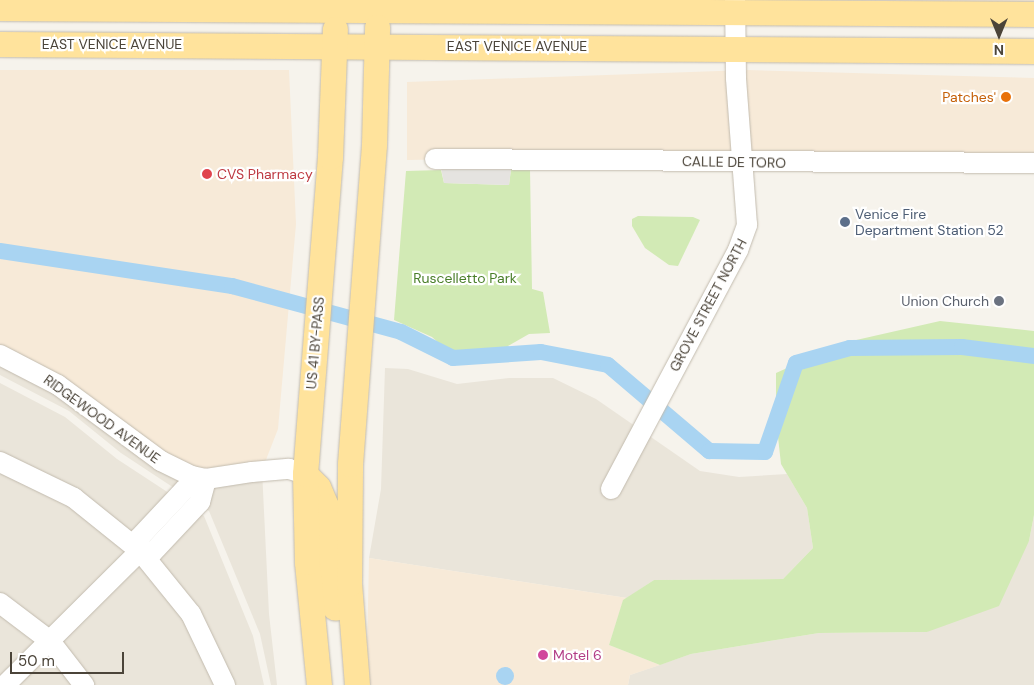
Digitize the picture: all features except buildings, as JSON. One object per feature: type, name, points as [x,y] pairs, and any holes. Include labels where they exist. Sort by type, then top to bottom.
[{"type":"main road","points":[[0,8],[335,5],[735,7],[1034,14]]},
{"type":"main road","name":"US 41 BY-PASS","points":[[319,685],[313,639],[305,522],[306,474],[319,296],[335,5]]},
{"type":"main road","points":[[358,685],[354,656],[348,550],[357,368],[374,145],[377,5]]},
{"type":"main road","name":"EAST VENICE AVENUE","points":[[0,44],[334,46],[377,44],[1034,51]]},
{"type":"main road","points":[[306,474],[318,487],[326,506],[337,622],[354,656]]},
{"type":"main road","points":[[313,639],[335,685]]},
{"type":"street","name":"GROVE STREET NORTH","points":[[611,490],[745,234],[749,212],[734,47],[735,7]]},
{"type":"street","name":"CALLE DE TORO","points":[[435,159],[1034,163]]},
{"type":"street","name":"RIDGEWOOD AVENUE","points":[[0,355],[58,385],[161,461],[192,476],[206,479]]},
{"type":"street","points":[[0,462],[74,498],[140,551],[191,614],[225,685]]},
{"type":"street","points":[[6,685],[140,551],[139,538],[185,489],[206,479],[271,470],[296,470],[306,474]]},
{"type":"street","points":[[0,603],[50,641],[84,685]]},
{"type":"shaded area","points":[[711,0],[1034,0],[1034,4]]},
{"type":"shaded area","points":[[0,70],[289,70],[296,224],[278,429],[262,470],[181,470],[0,346]]},
{"type":"shaded area","points":[[747,70],[1034,78],[1034,162],[573,157],[407,160],[407,82]]},
{"type":"shaded area","points":[[440,163],[511,169],[509,185],[444,183]]},
{"type":"shaded area","points":[[0,346],[262,470],[269,614],[277,685],[271,685],[260,634],[209,511],[121,453],[69,411],[0,375]]},
{"type":"shaded area","points":[[385,368],[408,369],[457,384],[509,378],[553,378],[596,399],[700,471],[739,477],[787,474],[807,508],[813,548],[783,579],[654,580],[627,598],[369,558],[381,489]]},
{"type":"shaded area","points":[[0,383],[65,417],[117,459],[204,516],[253,636],[264,685],[0,685]]},
{"type":"shaded area","points":[[1034,515],[1034,685],[628,685],[630,675],[691,654],[819,633],[927,632],[1029,541]]},
{"type":"shaded area","points":[[369,558],[627,598],[623,601],[609,645],[660,665],[630,675],[628,685],[370,685],[367,653]]},
{"type":"green space","name":"Ruscelletto Park","points":[[511,169],[530,169],[532,289],[543,292],[550,333],[529,334],[508,346],[504,354],[475,362],[450,353],[432,337],[394,320],[406,171],[441,170],[444,183],[509,185]]},
{"type":"green space","points":[[638,216],[693,217],[700,220],[678,266],[669,265],[645,248],[632,226],[632,219]]},
{"type":"green space","points":[[940,321],[1034,331],[1034,515],[1029,541],[999,606],[927,632],[819,633],[691,654],[660,665],[609,645],[623,600],[654,580],[783,579],[813,548],[807,508],[781,464],[776,419],[776,373],[843,343]]},
{"type":"water","points":[[505,667],[511,670],[514,676],[511,682],[505,685],[499,682],[496,676],[499,670]]},
{"type":"waterway","points":[[0,251],[232,286],[401,332],[453,358],[541,352],[608,365],[709,451],[765,452],[796,363],[850,348],[962,347],[1034,356]]},
{"type":"place","name":"Patches'","points":[[1006,97]]},
{"type":"place","name":"CVS Pharmacy","points":[[207,174]]},
{"type":"place","name":"Venice Fire Department Station 52","points":[[845,222]]},
{"type":"place","name":"Union Church","points":[[999,301]]},
{"type":"place","name":"Motel 6","points":[[543,655]]}]
